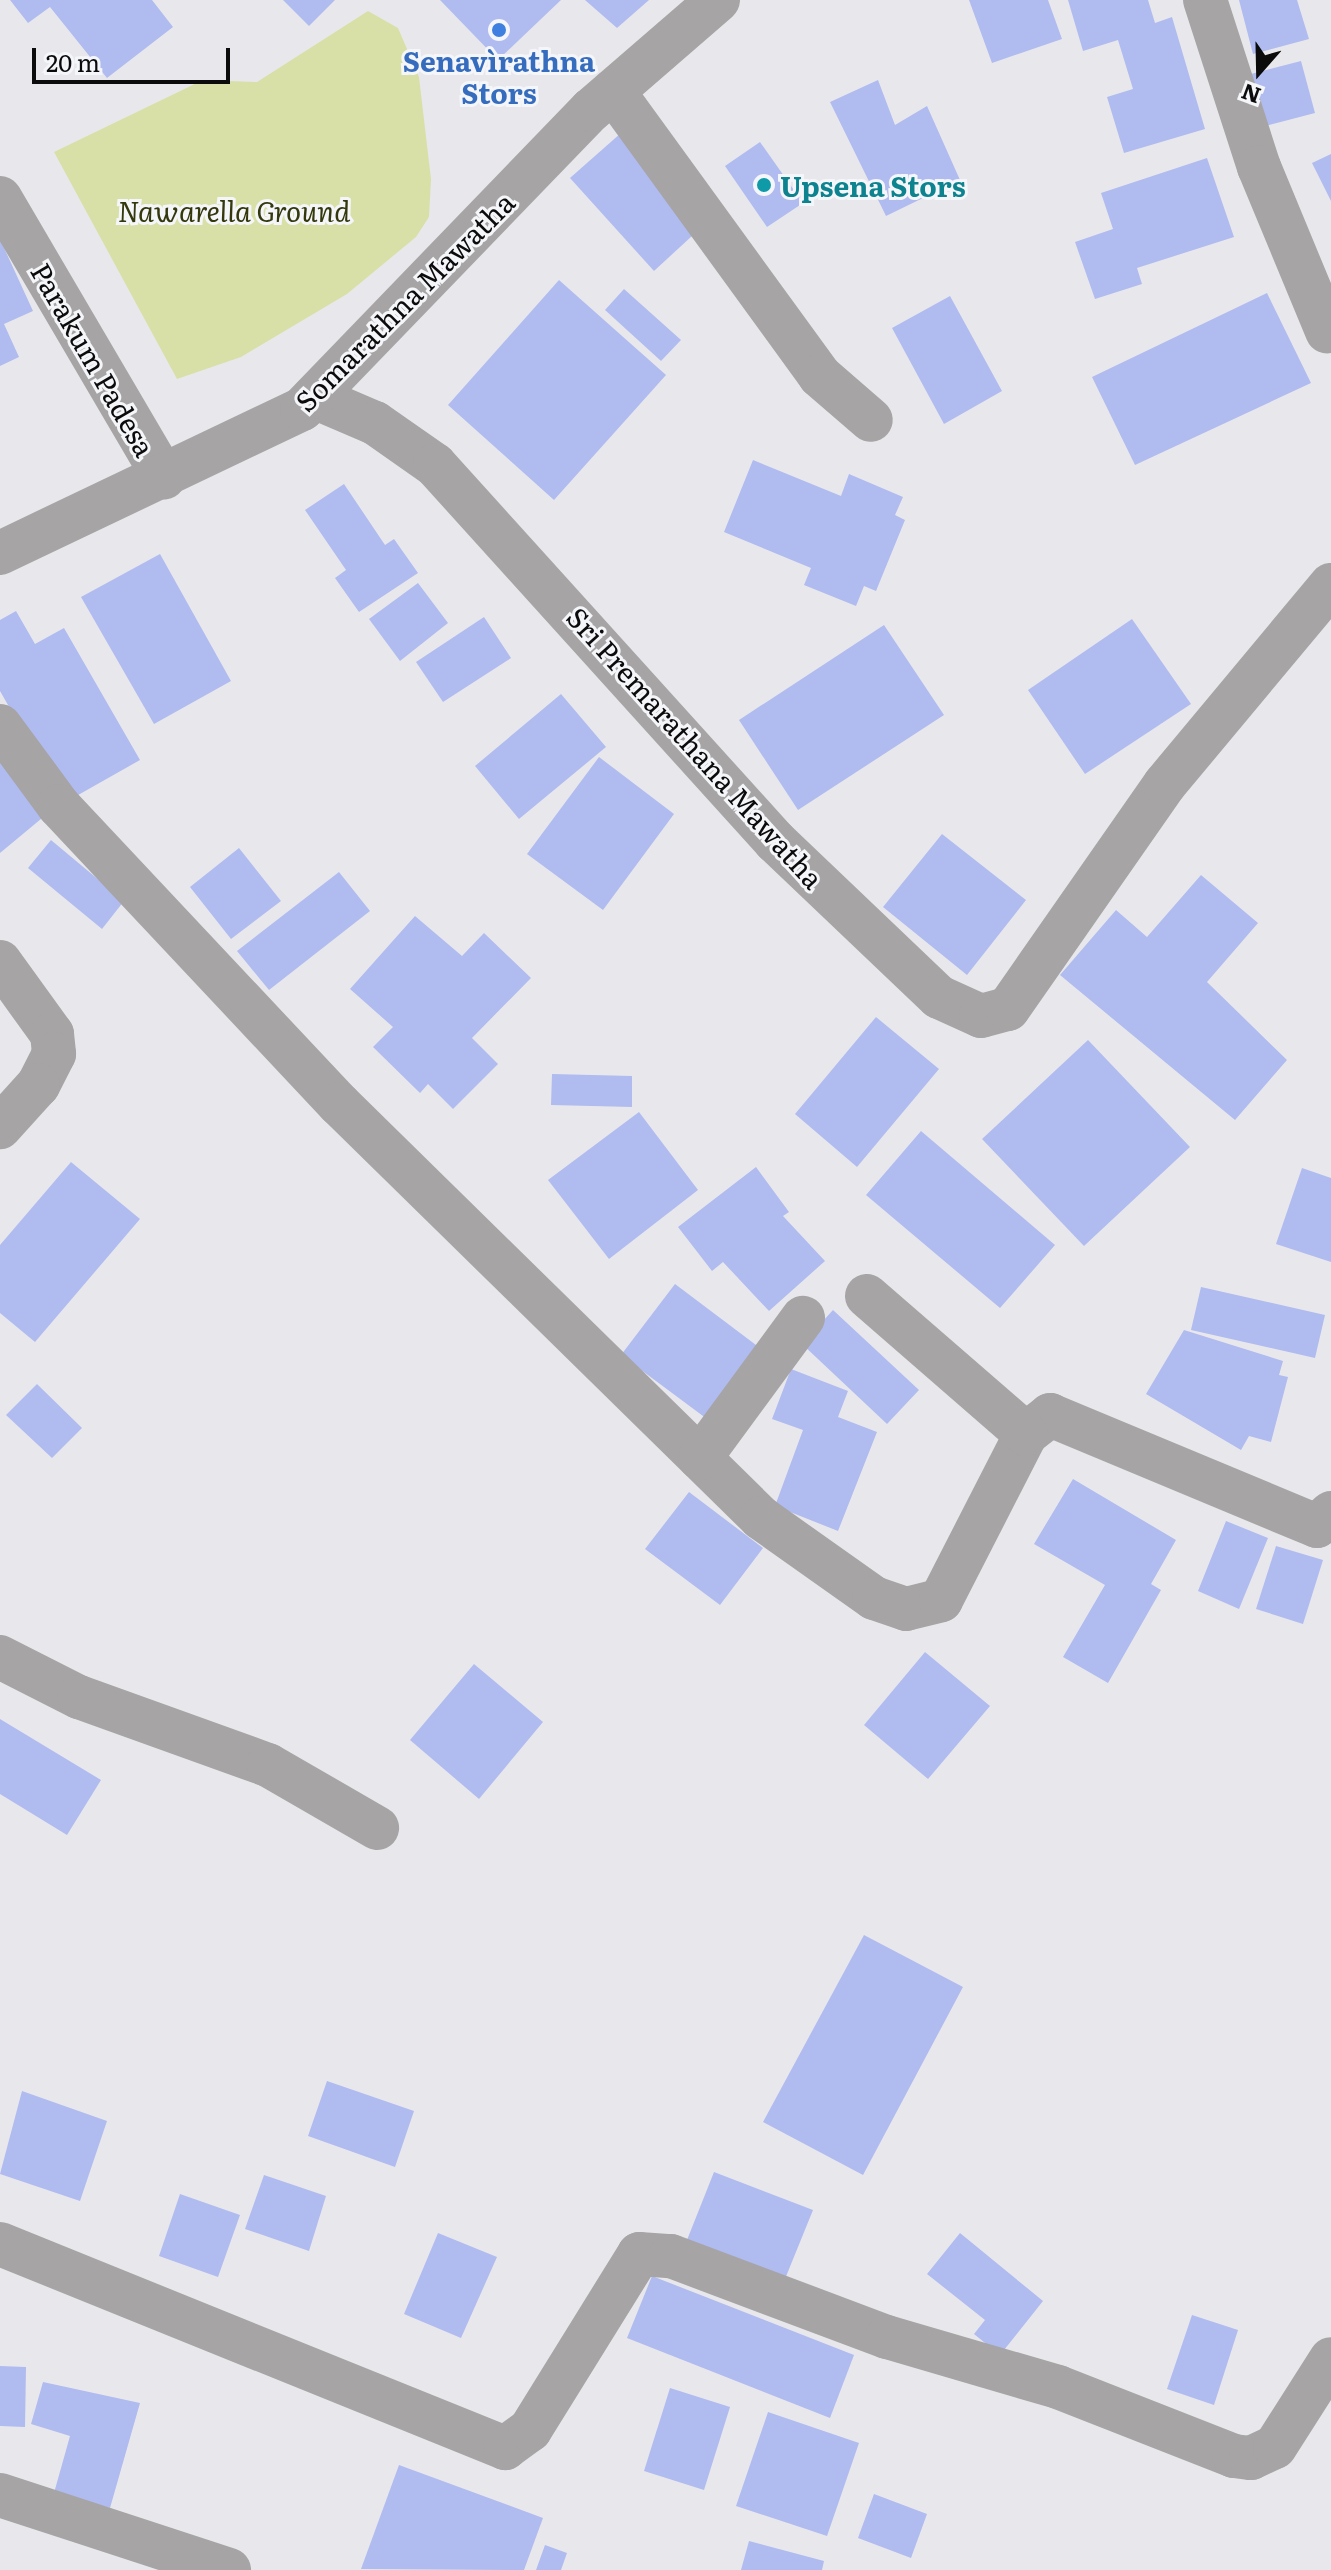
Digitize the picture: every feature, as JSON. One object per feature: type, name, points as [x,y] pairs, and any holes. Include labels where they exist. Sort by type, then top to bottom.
[{"type":"street","name":"Somarathna Mawatha","points":[[0,553],[164,478],[302,409],[613,91],[718,0]]},
{"type":"street","points":[[1205,0],[1259,167],[1327,331]]},
{"type":"street","points":[[613,91],[820,376],[871,420]]},
{"type":"street","name":"Parakum Padesa","points":[[0,198],[164,478]]},
{"type":"street","name":"Sri Premarathana Mawatha","points":[[314,397],[375,423],[435,465],[775,841],[939,997],[981,1016],[1008,1009],[1165,784],[1331,585]]},
{"type":"street","points":[[0,726],[59,806],[339,1104],[700,1458],[818,1562],[906,1609],[941,1600],[1026,1434],[1050,1415],[1317,1526],[1331,1513]]},
{"type":"street","points":[[0,962],[52,1034],[54,1054],[38,1085],[0,1127]]},
{"type":"street","points":[[867,1296],[1026,1434]]},
{"type":"street","points":[[700,1458],[803,1318]]},
{"type":"street","points":[[0,1657],[79,1697],[268,1765],[377,1828]]},
{"type":"street","points":[[0,2244],[505,2448],[530,2430],[639,2254],[671,2256],[887,2337],[1058,2387],[1234,2456],[1251,2458],[1275,2447],[1331,2359]]},
{"type":"street","points":[[0,2495],[229,2570]]},
{"type":"green space","name":"Nawarella Ground","points":[[368,11],[398,28],[419,77],[431,179],[429,217],[416,237],[347,294],[241,357],[177,379],[54,152],[203,80],[257,82]]},
{"type":"building","points":[[10,0],[152,0],[173,27],[107,78],[50,7],[28,23]]},
{"type":"building","points":[[283,0],[335,0],[309,26]]},
{"type":"building","name":"Senavìrathna Stors","points":[[440,0],[561,0],[498,60]]},
{"type":"building","points":[[585,0],[649,0],[617,28]]},
{"type":"building","points":[[969,0],[1048,0],[1062,39],[992,63]]},
{"type":"building","points":[[1068,0],[1148,0],[1155,23],[1172,17],[1205,129],[1124,153],[1107,97],[1133,89],[1118,40],[1083,51]]},
{"type":"building","points":[[1239,0],[1297,0],[1309,39],[1253,54]]},
{"type":"building","points":[[1301,61],[1315,113],[1261,127],[1247,75]]},
{"type":"building","points":[[878,80],[895,125],[927,106],[960,180],[886,216],[830,102]]},
{"type":"building","points":[[621,133],[705,224],[654,271],[570,178]]},
{"type":"building","name":"Upsena Stors","points":[[760,142],[803,203],[767,227],[725,166]]},
{"type":"building","points":[[1331,154],[1331,201],[1312,163]]},
{"type":"building","points":[[1207,158],[1234,237],[1137,268],[1142,284],[1095,299],[1075,242],[1113,229],[1101,193]]},
{"type":"building","points":[[0,239],[33,311],[4,324],[19,357],[0,366]]},
{"type":"building","points":[[559,280],[666,375],[554,500],[448,405]]},
{"type":"building","points":[[624,289],[681,340],[661,361],[605,310]]},
{"type":"building","points":[[1267,293],[1311,383],[1135,465],[1092,377]]},
{"type":"building","points":[[950,296],[1002,391],[944,424],[892,328]]},
{"type":"building","points":[[753,460],[841,496],[849,474],[903,497],[895,515],[905,520],[876,591],[864,586],[856,606],[804,585],[811,568],[724,532]]},
{"type":"building","points":[[344,484],[385,545],[394,539],[418,573],[359,612],[335,578],[346,570],[305,510]]},
{"type":"building","points":[[160,554],[231,681],[154,724],[81,597]]},
{"type":"building","points":[[418,583],[448,623],[400,661],[369,619]]},
{"type":"building","points":[[16,611],[35,644],[64,628],[140,760],[64,803],[0,691],[0,620]]},
{"type":"building","points":[[484,617],[511,658],[443,702],[416,662]]},
{"type":"building","points":[[1132,619],[1191,704],[1085,774],[1028,690]]},
{"type":"building","points":[[884,625],[944,715],[798,810],[739,720]]},
{"type":"building","points":[[561,694],[606,747],[519,819],[475,766]]},
{"type":"building","points":[[0,746],[53,809],[0,853]]},
{"type":"building","points":[[599,757],[674,814],[603,910],[527,854]]},
{"type":"building","points":[[942,834],[1026,900],[967,975],[883,907]]},
{"type":"building","points":[[51,840],[124,901],[102,929],[28,868]]},
{"type":"building","points":[[239,848],[281,901],[231,939],[190,887]]},
{"type":"building","points":[[339,872],[370,911],[269,990],[237,951]]},
{"type":"building","points":[[1201,875],[1258,923],[1207,982],[1287,1060],[1235,1120],[1060,975],[1116,910],[1147,937]]},
{"type":"building","points":[[415,916],[462,956],[484,933],[531,978],[472,1038],[498,1064],[453,1109],[428,1084],[420,1093],[373,1047],[393,1027],[350,989]]},
{"type":"building","points":[[876,1017],[939,1069],[857,1167],[795,1114]]},
{"type":"building","points":[[1088,1040],[1190,1147],[1084,1246],[982,1139]]},
{"type":"building","points":[[552,1074],[632,1076],[632,1107],[551,1105]]},
{"type":"building","points":[[639,1112],[698,1190],[609,1259],[548,1180]]},
{"type":"building","points":[[921,1131],[1055,1245],[1000,1308],[866,1195]]},
{"type":"building","points":[[71,1162],[140,1219],[35,1342],[0,1313],[0,1245]]},
{"type":"building","points":[[756,1167],[789,1212],[783,1216],[825,1261],[769,1311],[723,1262],[712,1271],[678,1227]]},
{"type":"building","points":[[1302,1168],[1331,1178],[1331,1262],[1276,1244]]},
{"type":"building","points":[[675,1284],[760,1348],[707,1419],[621,1355]]},
{"type":"building","points":[[1201,1287],[1325,1315],[1315,1358],[1191,1330]]},
{"type":"building","points":[[833,1310],[919,1390],[887,1424],[802,1344]]},
{"type":"building","points":[[1184,1330],[1283,1361],[1279,1375],[1288,1377],[1271,1442],[1249,1436],[1241,1450],[1146,1394]]},
{"type":"building","points":[[791,1369],[848,1391],[838,1417],[877,1432],[838,1531],[775,1506],[803,1430],[772,1419]]},
{"type":"building","points":[[37,1384],[82,1428],[52,1458],[6,1415]]},
{"type":"building","points":[[1073,1479],[1176,1540],[1151,1584],[1161,1590],[1108,1683],[1063,1657],[1105,1585],[1034,1544]]},
{"type":"building","points":[[689,1492],[763,1548],[720,1605],[645,1549]]},
{"type":"building","points":[[1226,1521],[1268,1538],[1239,1609],[1198,1591]]},
{"type":"building","points":[[1276,1546],[1323,1560],[1303,1624],[1256,1609]]},
{"type":"building","points":[[925,1652],[990,1706],[928,1779],[864,1725]]},
{"type":"building","points":[[474,1664],[543,1722],[479,1799],[410,1740]]},
{"type":"building","points":[[0,1719],[101,1780],[67,1835],[0,1794]]},
{"type":"building","points":[[864,1935],[963,1987],[863,2175],[763,2122]]},
{"type":"building","points":[[327,2081],[414,2111],[395,2167],[308,2136]]},
{"type":"building","points":[[22,2091],[107,2121],[80,2201],[0,2174]]},
{"type":"building","points":[[714,2172],[813,2210],[785,2279],[687,2240]]},
{"type":"building","points":[[264,2175],[326,2196],[309,2251],[245,2229]]},
{"type":"building","points":[[180,2194],[240,2215],[218,2277],[159,2256]]},
{"type":"building","points":[[438,2233],[497,2257],[461,2338],[404,2314]]},
{"type":"building","points":[[960,2233],[1043,2301],[1000,2355],[974,2334],[985,2320],[927,2274]]},
{"type":"building","points":[[652,2276],[854,2355],[830,2418],[627,2338]]},
{"type":"building","points":[[1192,2315],[1238,2330],[1214,2405],[1167,2389]]},
{"type":"building","points":[[0,2366],[26,2367],[25,2427],[0,2426]]},
{"type":"building","points":[[43,2382],[140,2403],[110,2508],[54,2493],[70,2436],[31,2424]]},
{"type":"building","points":[[670,2388],[730,2407],[704,2490],[644,2471]]},
{"type":"building","points":[[768,2412],[859,2443],[827,2536],[736,2506]]},
{"type":"building","points":[[399,2465],[543,2518],[524,2570],[361,2569]]},
{"type":"building","points":[[874,2494],[927,2514],[911,2558],[858,2538]]},
{"type":"building","points":[[749,2541],[824,2561],[822,2570],[741,2570]]},
{"type":"building","points":[[545,2545],[567,2553],[561,2570],[536,2570]]},
{"type":"place","name":"Senavìrathna Stors","points":[[499,30]]},
{"type":"place","name":"Upsena Stors","points":[[764,185]]}]
